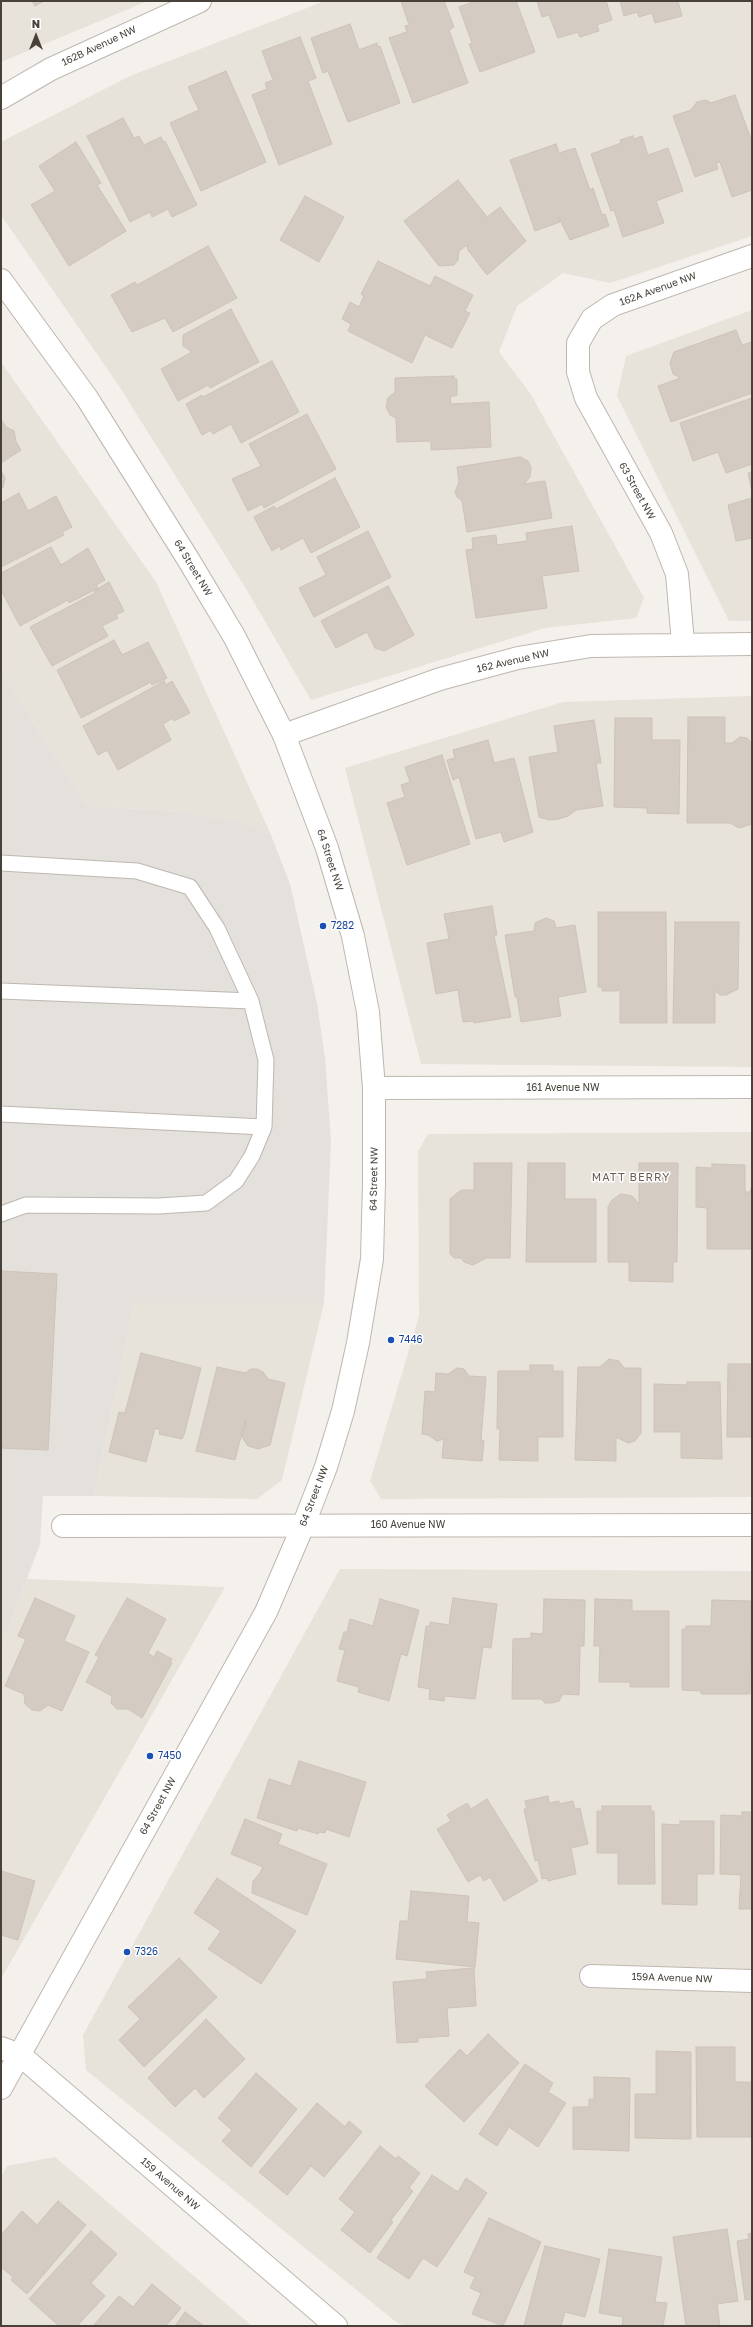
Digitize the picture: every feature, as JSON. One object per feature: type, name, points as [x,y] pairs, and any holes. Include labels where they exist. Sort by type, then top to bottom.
[{"type":"street","name":"162B Avenue NW","points":[[1,98],[51,69],[200,1]]},
{"type":"street","name":"162A Avenue NW","points":[[578,343],[592,319],[613,305],[752,256]]},
{"type":"street","name":"64 Street NW","points":[[1,280],[87,398],[188,559],[234,636],[284,735],[327,848],[353,936],[368,1012],[374,1088],[372,1259],[358,1343],[343,1411],[326,1467],[303,1526],[266,1612],[10,2052],[1,2088]]},
{"type":"street","name":"63 Street NW","points":[[578,343],[578,372],[586,398],[661,533],[677,574],[683,643]]},
{"type":"street","name":"162 Avenue NW","points":[[284,735],[440,679],[518,658],[591,646],[683,643],[752,644]]},
{"type":"street","name":"161 Avenue NW","points":[[374,1088],[752,1088]]},
{"type":"street","name":"160 Avenue NW","points":[[63,1526],[752,1525]]},
{"type":"street","name":"159A Avenue NW","points":[[591,1976],[752,1981]]},
{"type":"street","name":"159 Avenue NW","points":[[10,2052],[336,2326]]},
{"type":"lane","points":[[1,863],[138,871],[190,887],[217,928],[251,1001],[266,1060],[264,1127],[252,1156],[236,1181],[206,1203],[159,1206],[26,1205],[1,1214]]},
{"type":"lane","points":[[1,991],[251,1001]]},
{"type":"lane","points":[[1,1114],[264,1127]]},
{"type":"shaded area","points":[[1,1],[148,1],[1,62]]},
{"type":"shaded area","points":[[325,1],[752,1],[752,236],[610,283],[563,273],[517,306],[499,352],[530,393],[644,598],[636,618],[545,628],[311,700],[245,587],[119,386],[1,215],[1,142],[130,76]]},
{"type":"shaded area","points":[[752,310],[752,621],[729,621],[617,396],[626,356]]},
{"type":"shaded area","points":[[1,362],[156,582],[271,835],[240,821],[179,811],[87,806],[1,672]]},
{"type":"shaded area","points":[[1,672],[87,806],[179,811],[240,821],[271,835],[290,884],[317,1003],[325,1058],[331,1140],[324,1303],[134,1303],[94,1496],[43,1496],[40,1544],[1,1648]]},
{"type":"shaded area","points":[[752,696],[752,1067],[421,1064],[345,768],[563,702]]},
{"type":"shaded area","points":[[752,1132],[752,1497],[381,1499],[370,1481],[419,1316],[418,1151],[428,1134]]},
{"type":"shaded area","points":[[134,1303],[324,1303],[282,1480],[257,1499],[94,1496]]},
{"type":"shaded area","points":[[340,1569],[752,1571],[752,2326],[405,2326],[396,2322],[86,2070],[83,2035]]},
{"type":"shaded area","points":[[27,1579],[225,1587],[1,1979],[1,1648]]},
{"type":"shaded area","points":[[55,2157],[252,2326],[1,2326],[1,2177],[7,2166]]},
{"type":"building","points":[[32,1],[44,1],[35,6]]},
{"type":"building","points":[[401,1],[444,1],[454,27],[449,30],[468,83],[413,103],[389,38],[407,32],[405,26],[409,25]]},
{"type":"building","points":[[476,1],[516,1],[535,52],[480,72],[469,44],[472,43],[459,7]]},
{"type":"building","points":[[537,1],[606,1],[612,20],[597,25],[599,31],[580,37],[578,32],[558,38],[549,15],[542,17]]},
{"type":"building","points":[[620,1],[678,1],[682,16],[655,23],[652,13],[639,17],[637,12],[624,16]]},
{"type":"building","points":[[350,24],[359,50],[377,43],[378,47],[380,46],[400,103],[348,122],[328,71],[323,73],[311,38]]},
{"type":"building","points":[[300,37],[316,78],[308,81],[332,144],[279,165],[252,95],[267,89],[265,83],[273,80],[262,51]]},
{"type":"building","points":[[226,71],[266,162],[201,191],[170,123],[199,110],[188,87]]},
{"type":"building","points":[[735,95],[752,142],[752,190],[732,197],[720,162],[716,163],[718,169],[695,177],[673,116],[691,110],[697,102],[706,100],[711,103]]},
{"type":"building","points":[[123,118],[134,138],[139,136],[144,145],[161,137],[163,142],[165,141],[197,205],[172,217],[168,209],[152,217],[150,212],[130,222],[87,136]]},
{"type":"building","points":[[633,136],[634,139],[642,136],[648,155],[668,148],[683,191],[656,201],[664,223],[623,237],[614,210],[611,211],[591,154],[621,143],[620,140]]},
{"type":"building","points":[[76,142],[101,183],[97,185],[126,231],[69,266],[31,205],[55,191],[39,166]]},
{"type":"building","points":[[556,144],[559,153],[575,148],[590,190],[593,188],[602,215],[605,214],[609,226],[570,240],[558,216],[560,222],[535,231],[510,160]]},
{"type":"building","points":[[458,180],[487,217],[500,207],[526,241],[487,275],[468,250],[467,245],[459,251],[458,260],[454,265],[439,266],[404,221]]},
{"type":"building","points":[[305,196],[344,217],[319,262],[280,240]]},
{"type":"building","points":[[208,246],[237,298],[173,332],[165,318],[132,332],[111,295],[135,282],[137,285]]},
{"type":"building","points":[[378,261],[430,286],[435,276],[473,295],[465,311],[470,313],[452,348],[425,335],[412,363],[348,331],[351,324],[342,319],[350,302],[359,307],[364,296],[361,294]]},
{"type":"building","points":[[231,309],[259,362],[210,388],[208,385],[178,401],[161,369],[192,352],[183,346],[183,335]]},
{"type":"building","points":[[736,330],[742,345],[752,342],[752,393],[671,422],[658,386],[681,378],[673,374],[670,363],[674,352]]},
{"type":"building","points":[[272,361],[299,412],[241,443],[231,424],[213,434],[211,430],[202,435],[186,404],[202,395],[203,397]]},
{"type":"building","points":[[454,376],[454,379],[457,379],[457,395],[450,397],[451,404],[489,402],[491,447],[431,450],[431,441],[397,442],[396,418],[390,415],[386,407],[388,398],[395,392],[395,378]]},
{"type":"building","points":[[752,398],[752,464],[726,473],[718,452],[693,461],[680,423]]},
{"type":"building","points":[[307,414],[336,469],[264,508],[262,504],[248,511],[232,479],[261,466],[249,444]]},
{"type":"building","points":[[1,419],[6,427],[14,431],[16,442],[21,450],[1,463]]},
{"type":"building","points":[[520,457],[528,461],[531,467],[530,477],[524,484],[545,481],[552,518],[467,532],[462,501],[457,497],[455,492],[459,482],[457,467]]},
{"type":"building","points":[[1,471],[5,478],[1,489]]},
{"type":"building","points":[[752,472],[752,492],[748,473]]},
{"type":"building","points":[[335,478],[360,527],[311,553],[303,538],[281,550],[280,546],[272,551],[254,517],[274,506],[276,509]]},
{"type":"building","points":[[19,493],[28,511],[56,496],[72,527],[62,532],[64,535],[1,567],[1,503]]},
{"type":"building","points":[[752,498],[752,538],[736,541],[728,505]]},
{"type":"building","points":[[572,526],[579,571],[542,576],[547,608],[476,618],[466,550],[473,549],[472,538],[496,535],[497,545],[527,541],[526,533]]},
{"type":"building","points":[[368,531],[391,577],[314,617],[299,588],[326,575],[317,557]]},
{"type":"building","points":[[51,547],[61,565],[88,548],[105,580],[96,585],[98,588],[69,603],[68,600],[20,626],[1,590],[1,573]]},
{"type":"building","points":[[109,582],[124,611],[116,615],[118,618],[102,626],[108,636],[52,666],[30,627],[95,593],[94,591]]},
{"type":"building","points":[[388,586],[414,635],[384,651],[375,648],[367,632],[336,648],[321,621]]},
{"type":"building","points":[[114,640],[122,655],[148,642],[167,678],[152,685],[151,682],[81,718],[57,670]]},
{"type":"building","points":[[164,681],[166,685],[172,681],[190,713],[174,721],[173,718],[163,724],[171,740],[118,770],[107,750],[98,755],[83,726]]},
{"type":"building","points":[[688,717],[725,717],[725,743],[732,743],[740,737],[747,738],[752,743],[752,824],[739,828],[730,823],[687,823]]},
{"type":"building","points":[[615,718],[652,718],[652,740],[680,740],[679,814],[647,813],[647,808],[614,807]]},
{"type":"building","points":[[594,720],[601,763],[596,763],[603,806],[576,810],[568,816],[559,819],[549,820],[539,817],[529,757],[558,752],[554,726]]},
{"type":"building","points":[[488,740],[494,763],[514,758],[533,832],[504,842],[501,832],[476,839],[459,777],[453,780],[447,760],[455,758],[453,750]]},
{"type":"building","points":[[442,755],[470,844],[407,865],[387,803],[405,797],[401,785],[410,782],[405,767]]},
{"type":"building","points":[[492,906],[497,935],[494,936],[511,1017],[474,1023],[474,1021],[463,1022],[458,990],[436,994],[427,943],[449,939],[444,914]]},
{"type":"building","points":[[598,912],[666,912],[667,1023],[620,1023],[620,988],[618,991],[602,991],[602,987],[598,987]]},
{"type":"building","points":[[546,918],[554,921],[556,928],[575,925],[586,992],[558,997],[561,1016],[521,1022],[517,997],[515,997],[505,935],[534,931],[535,923]]},
{"type":"building","points":[[675,922],[739,922],[738,989],[726,995],[720,995],[715,991],[715,1023],[673,1023]]},
{"type":"building","points":[[474,1163],[512,1163],[510,1258],[486,1258],[473,1265],[464,1262],[461,1258],[454,1258],[450,1254],[450,1199],[461,1190],[474,1190]]},
{"type":"building","points":[[528,1163],[565,1163],[565,1199],[596,1199],[596,1262],[526,1262]]},
{"type":"building","points":[[639,1163],[678,1163],[677,1262],[673,1262],[673,1282],[629,1281],[629,1262],[608,1262],[608,1207],[612,1200],[621,1194],[632,1196],[639,1204]]},
{"type":"building","points":[[712,1164],[745,1165],[745,1192],[750,1192],[752,1185],[752,1249],[707,1249],[707,1208],[696,1207],[696,1167],[712,1168]]},
{"type":"building","points":[[1,1271],[57,1274],[48,1450],[1,1448]]},
{"type":"building","points":[[141,1353],[201,1368],[182,1439],[159,1434],[160,1430],[155,1428],[146,1462],[109,1452],[119,1412],[125,1413]]},
{"type":"building","points":[[609,1359],[619,1361],[624,1368],[641,1368],[641,1433],[635,1441],[628,1443],[616,1437],[616,1461],[575,1460],[578,1367],[600,1367]]},
{"type":"building","points":[[728,1364],[752,1364],[752,1437],[727,1437]]},
{"type":"building","points":[[530,1365],[553,1365],[553,1371],[563,1371],[563,1437],[538,1437],[538,1461],[499,1460],[500,1429],[497,1429],[498,1371],[530,1371]]},
{"type":"building","points":[[217,1367],[245,1373],[251,1369],[257,1369],[263,1372],[268,1379],[285,1383],[270,1445],[258,1449],[248,1446],[242,1437],[245,1421],[235,1460],[196,1451]]},
{"type":"building","points":[[457,1368],[464,1369],[469,1376],[486,1377],[481,1440],[484,1441],[482,1461],[442,1458],[444,1439],[437,1441],[428,1435],[422,1434],[425,1391],[435,1392],[436,1373],[448,1374]]},
{"type":"building","points":[[687,1382],[720,1382],[722,1459],[681,1458],[681,1432],[654,1432],[654,1384],[687,1385]]},
{"type":"building","points":[[35,1598],[75,1616],[64,1641],[89,1652],[62,1711],[48,1705],[40,1711],[32,1710],[25,1704],[24,1694],[5,1686],[26,1639],[18,1636]]},
{"type":"building","points":[[127,1598],[166,1619],[148,1653],[154,1657],[157,1651],[172,1659],[170,1662],[172,1663],[142,1718],[128,1709],[117,1709],[111,1703],[112,1696],[86,1682],[99,1657],[95,1655]]},
{"type":"building","points":[[453,1598],[497,1604],[491,1648],[483,1647],[475,1699],[445,1696],[444,1701],[429,1699],[430,1689],[418,1687],[426,1626],[430,1626],[430,1622],[449,1625]]},
{"type":"building","points":[[380,1599],[419,1610],[407,1656],[401,1654],[389,1701],[358,1692],[359,1687],[337,1681],[345,1650],[339,1649],[344,1632],[347,1632],[350,1619],[373,1626]]},
{"type":"building","points":[[544,1599],[585,1600],[584,1646],[580,1646],[579,1695],[563,1694],[559,1701],[552,1703],[545,1703],[541,1699],[512,1699],[513,1639],[531,1638],[531,1633],[543,1634]]},
{"type":"building","points":[[595,1599],[632,1600],[632,1611],[669,1611],[669,1687],[630,1687],[630,1682],[599,1682],[600,1646],[594,1646]]},
{"type":"building","points":[[712,1600],[751,1601],[750,1694],[701,1694],[701,1691],[682,1690],[682,1629],[686,1629],[686,1626],[711,1626]]},
{"type":"building","points":[[299,1761],[366,1782],[349,1837],[326,1829],[325,1833],[319,1832],[318,1834],[298,1828],[297,1831],[257,1818],[269,1779],[291,1786]]},
{"type":"building","points":[[548,1796],[549,1803],[559,1801],[559,1804],[573,1801],[575,1809],[580,1808],[588,1844],[571,1848],[576,1874],[548,1881],[547,1878],[542,1879],[538,1860],[535,1861],[524,1809],[527,1809],[525,1801]]},
{"type":"building","points":[[487,1799],[538,1881],[504,1901],[490,1877],[484,1881],[480,1875],[468,1882],[437,1829],[451,1821],[447,1815],[467,1803],[471,1809]]},
{"type":"building","points":[[602,1806],[651,1806],[651,1811],[654,1811],[655,1884],[618,1884],[618,1853],[597,1853],[597,1811],[602,1811]]},
{"type":"building","points":[[742,1812],[752,1812],[752,1909],[739,1909],[741,1875],[720,1874],[721,1815],[742,1816]]},
{"type":"building","points":[[245,1819],[282,1834],[278,1844],[327,1864],[307,1915],[252,1893],[253,1881],[263,1867],[231,1854]]},
{"type":"building","points":[[680,1821],[714,1821],[714,1874],[697,1874],[697,1905],[662,1904],[662,1824],[680,1825]]},
{"type":"building","points":[[1,1871],[35,1881],[18,1940],[1,1935]]},
{"type":"building","points":[[217,1878],[296,1931],[261,1984],[208,1949],[221,1931],[194,1913]]},
{"type":"building","points":[[411,1891],[469,1896],[467,1922],[479,1923],[475,1967],[396,1959],[400,1921],[408,1921]]},
{"type":"building","points":[[179,1958],[217,1997],[144,2067],[119,2040],[140,2019],[128,2007]]},
{"type":"building","points":[[474,1968],[476,2006],[447,2008],[449,2036],[418,2038],[418,2042],[397,2043],[393,1982],[427,1979],[426,1972]]},
{"type":"building","points":[[206,2019],[245,2059],[204,2098],[195,2088],[175,2107],[148,2078]]},
{"type":"building","points":[[488,2034],[519,2063],[464,2122],[425,2086],[460,2049],[467,2056]]},
{"type":"building","points":[[696,2047],[735,2047],[735,2082],[751,2082],[752,2137],[697,2137]]},
{"type":"building","points":[[656,2051],[691,2052],[691,2139],[635,2138],[635,2094],[656,2094]]},
{"type":"building","points":[[525,2064],[553,2083],[548,2092],[566,2103],[538,2147],[509,2127],[497,2146],[479,2134]]},
{"type":"building","points":[[256,2073],[297,2109],[251,2167],[222,2141],[232,2130],[218,2118]]},
{"type":"building","points":[[594,2077],[630,2078],[629,2151],[573,2149],[573,2107],[589,2107],[589,2099],[594,2099]]},
{"type":"building","points":[[317,2103],[345,2127],[349,2121],[362,2132],[324,2177],[311,2166],[287,2195],[259,2172]]},
{"type":"building","points":[[380,2146],[396,2159],[398,2156],[420,2173],[409,2188],[413,2191],[391,2220],[393,2222],[370,2253],[341,2230],[355,2212],[339,2199]]},
{"type":"building","points":[[432,2175],[458,2192],[466,2178],[487,2193],[437,2267],[423,2258],[409,2279],[377,2258]]},
{"type":"building","points":[[58,2201],[86,2225],[27,2294],[11,2280],[13,2277],[1,2267],[1,2235],[22,2211],[37,2225]]},
{"type":"building","points":[[489,2218],[541,2242],[503,2326],[472,2314],[481,2293],[470,2288],[475,2277],[464,2272]]},
{"type":"building","points":[[727,2229],[738,2301],[717,2304],[720,2326],[686,2326],[673,2237]]},
{"type":"building","points":[[91,2231],[117,2254],[91,2283],[105,2296],[77,2326],[59,2326],[29,2299]]},
{"type":"building","points":[[752,2233],[752,2299],[745,2300],[737,2241],[749,2239],[748,2234]]},
{"type":"building","points":[[545,2246],[600,2259],[585,2317],[565,2312],[561,2326],[524,2326]]},
{"type":"building","points":[[609,2249],[662,2257],[655,2302],[667,2303],[663,2326],[622,2326],[623,2317],[599,2313]]},
{"type":"building","points":[[152,2284],[181,2308],[166,2326],[93,2326],[119,2296],[133,2307]]},
{"type":"building","points":[[185,2312],[204,2326],[175,2326]]},
{"type":"place","name":"7282","points":[[323,926]]},
{"type":"place","name":"7446","points":[[391,1340]]},
{"type":"place","name":"7450","points":[[150,1756]]},
{"type":"place","name":"7326","points":[[127,1952]]},
{"type":"district","name":"MATT BERRY","points":[[631,1178]]}]
